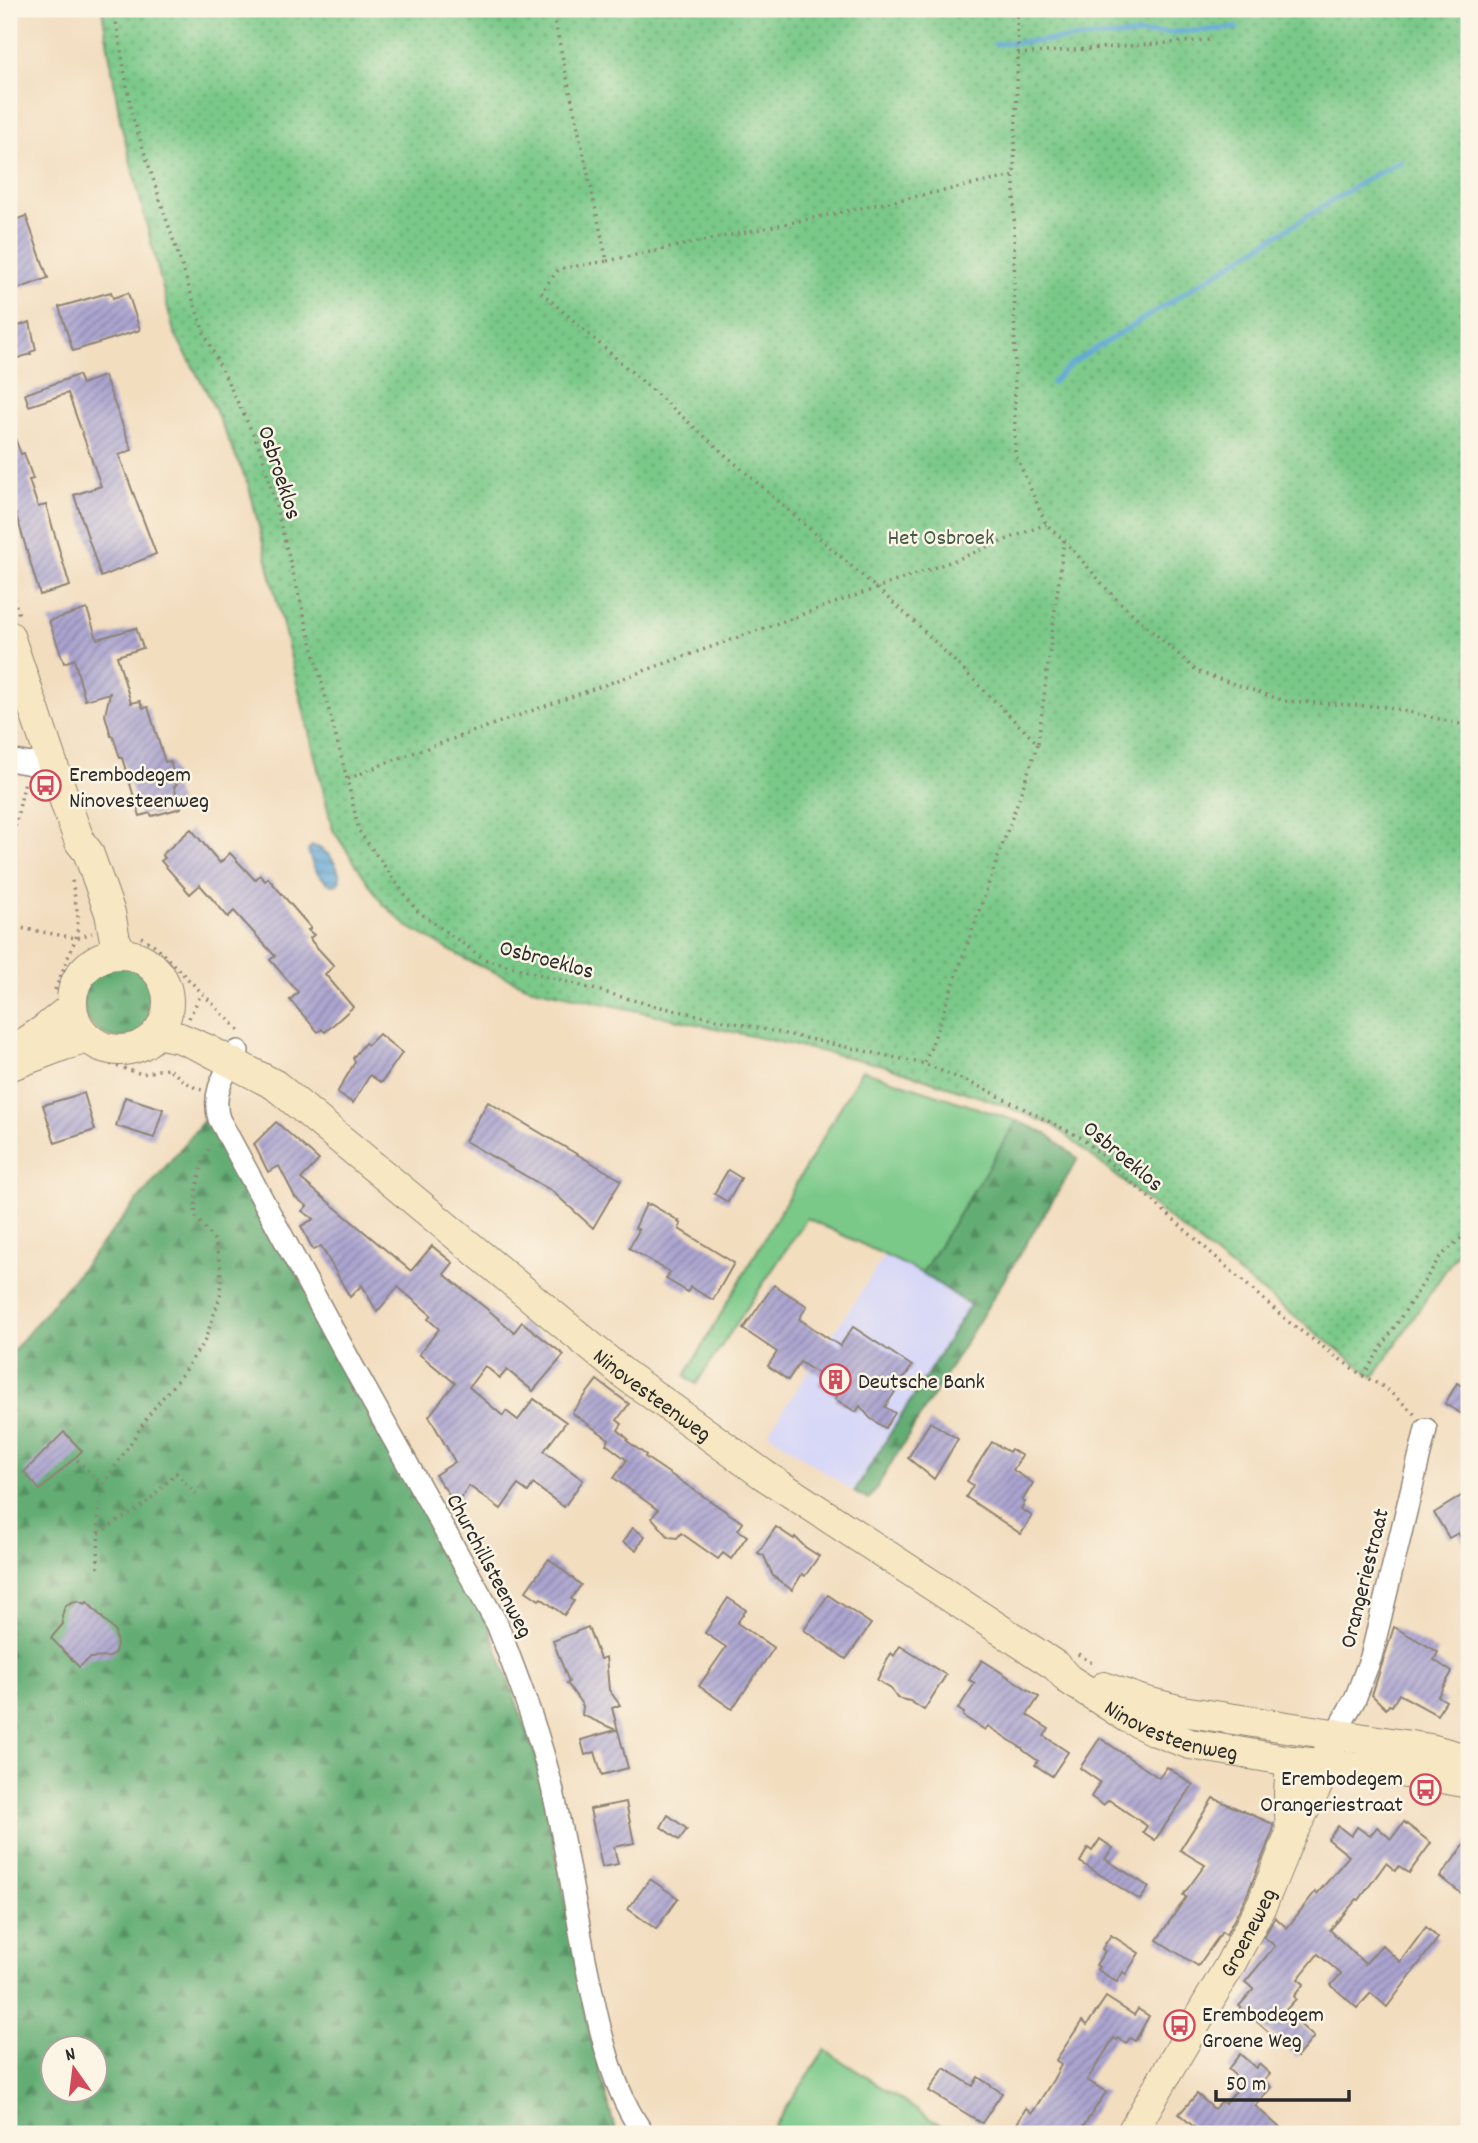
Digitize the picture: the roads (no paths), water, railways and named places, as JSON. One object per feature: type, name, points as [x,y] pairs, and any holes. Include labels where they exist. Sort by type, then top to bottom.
[{"type":"main road","points":[[15,629],[29,760],[88,852],[110,913],[119,950]]},
{"type":"main road","points":[[9,1061],[46,1029],[63,1000],[72,993],[85,969],[119,950]]},
{"type":"main road","points":[[63,1000],[76,1024],[88,1038],[101,1047],[131,1049],[146,1043],[162,1021],[167,993],[162,978],[152,966],[119,950]]},
{"type":"main road","name":"Ninovesteenweg","points":[[162,1021],[180,1038],[238,1050],[275,1085],[624,1374],[764,1475],[1064,1658],[1074,1672],[1115,1692],[1182,1712],[1430,1749],[1469,1760]]},
{"type":"main road","points":[[9,1061],[88,1038]]},
{"type":"main road","name":"Ninovesteenweg","points":[[1064,1658],[1068,1679],[1127,1717],[1190,1744],[1291,1761],[1427,1775],[1469,1783]]},
{"type":"main road","points":[[1291,1761],[1335,1734]]},
{"type":"main road","name":"Groeneweg","points":[[1131,2134],[1231,1964],[1263,1902],[1290,1836],[1316,1788],[1335,1734]]},
{"type":"main road","name":"Groeneweg","points":[[1290,1836],[1291,1761]]},
{"type":"street","name":"Churchillsteenweg","points":[[238,1050],[220,1082],[216,1107],[219,1119],[497,1624],[542,1748],[597,2021],[623,2095],[640,2133]]},
{"type":"street","name":"Orangeriestraat","points":[[1335,1734],[1355,1699],[1371,1657],[1426,1429]]},
{"type":"water","points":[[312,846],[323,850],[335,863],[340,880],[337,884],[327,882],[316,870],[308,850]]},
{"type":"waterway","points":[[995,44],[1237,28]]},
{"type":"waterway","points":[[1052,383],[1071,364],[1370,177],[1401,161]]},
{"type":"place","name":"Erembodegem Ninovesteenweg","points":[[46,786]]},
{"type":"place","name":"Deutsche Bank","points":[[835,1380]]},
{"type":"place","name":"Erembodegem Orangeriestraat","points":[[1426,1790]]},
{"type":"place","name":"Erembodegem Groene Weg","points":[[1179,2026]]},
{"type":"park label","name":"Het Osbroek","points":[[941,536]]}]
